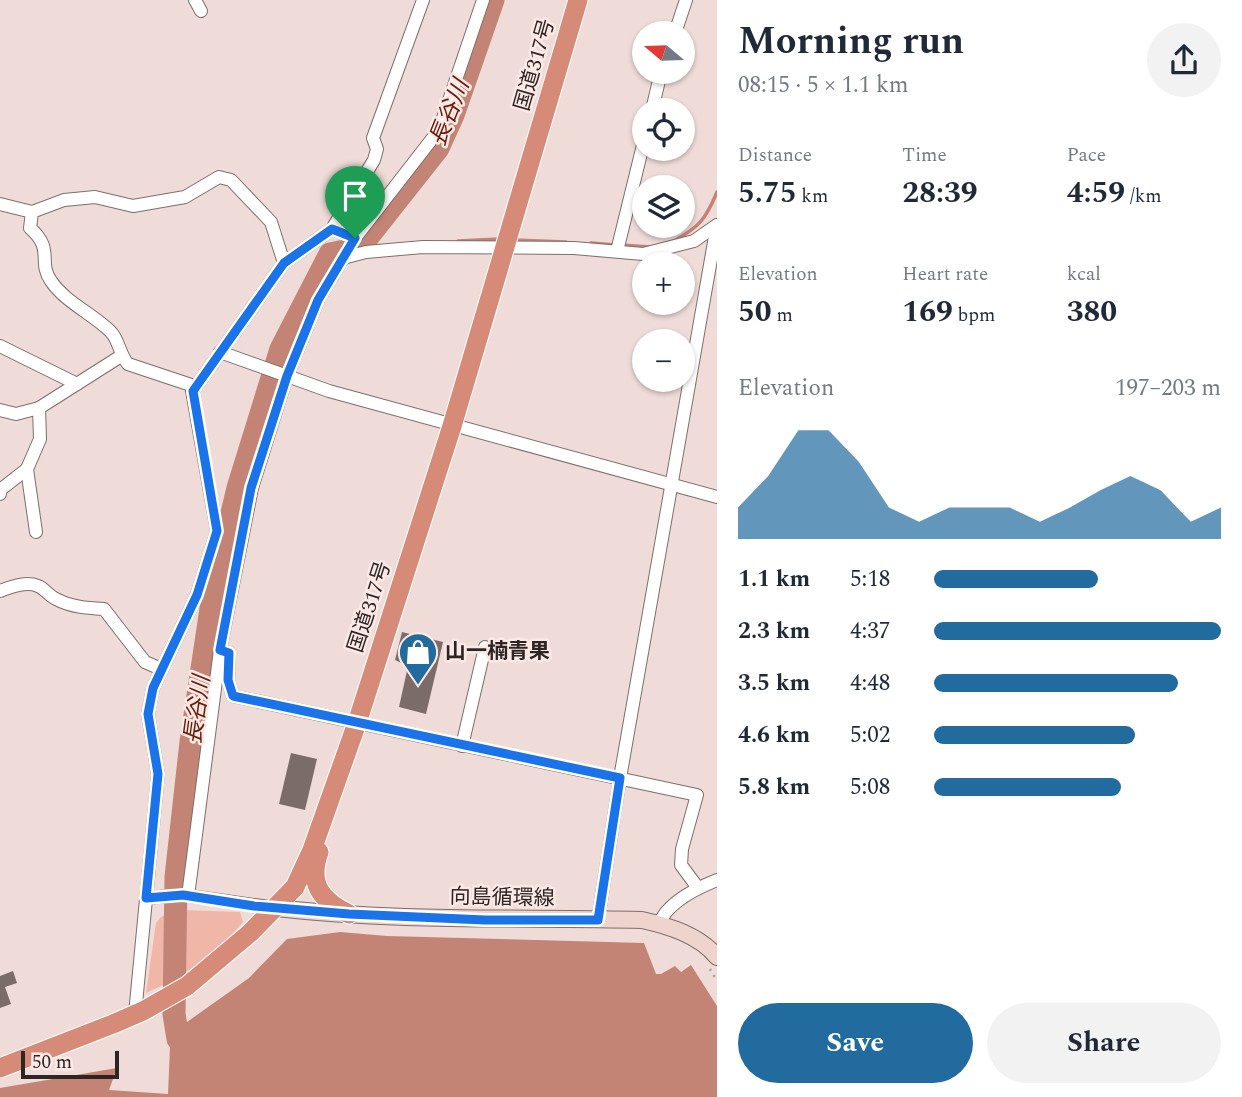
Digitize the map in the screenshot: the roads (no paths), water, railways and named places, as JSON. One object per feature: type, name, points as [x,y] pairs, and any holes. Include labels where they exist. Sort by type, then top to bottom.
[{"type":"highway","name":"国道317号","points":[[0,1068],[139,1012],[187,985],[276,908],[295,887],[313,850],[357,723],[452,426],[578,0]]},
{"type":"highway","points":[[349,914],[334,907],[326,899],[315,880],[314,866],[341,790],[357,723]]},
{"type":"main road","name":"向島循環線","points":[[276,908],[485,920],[642,920],[693,937],[717,957]]},
{"type":"street","points":[[193,391],[284,263],[332,229],[374,160],[377,149],[373,138],[423,0]]},
{"type":"street","points":[[185,896],[220,650],[251,488],[284,375],[318,300],[355,238],[439,130],[483,0]]},
{"type":"street","points":[[679,21],[686,0]]},
{"type":"street","points":[[617,251],[639,161]]},
{"type":"street","points":[[0,204],[32,212],[64,200],[95,197],[133,206],[185,197],[219,177],[231,180],[271,222],[284,263]]},
{"type":"street","points":[[32,212],[30,228],[46,247],[46,265],[50,280],[114,333],[121,356],[128,364],[191,385],[217,531],[197,595],[153,688],[148,714],[158,774],[139,1012]]},
{"type":"street","points":[[343,258],[366,251],[396,248],[505,248],[643,254],[694,241],[717,225]]},
{"type":"street","points":[[598,920],[620,778],[717,225]]},
{"type":"street","points":[[332,229],[355,238]]},
{"type":"street","points":[[0,346],[77,384]]},
{"type":"street","points":[[220,352],[329,391],[717,497]]},
{"type":"street","points":[[0,410],[16,414],[39,408],[121,356]]},
{"type":"street","points":[[0,494],[0,490],[27,469],[40,439],[39,408]]},
{"type":"street","points":[[27,469],[36,532]]},
{"type":"street","points":[[0,591],[25,584],[38,586],[69,604],[104,609],[145,662],[162,669]]},
{"type":"street","points":[[462,746],[485,648]]},
{"type":"street","points":[[220,650],[229,653],[228,680],[233,696],[697,795],[682,849],[681,864],[698,888]]},
{"type":"street","points":[[659,924],[662,915],[698,888],[717,880]]},
{"type":"street","points":[[148,898],[185,896],[276,908]]},
{"type":"waterway","name":"長谷川","points":[[178,1039],[174,1014],[176,877],[191,742],[214,589],[238,488],[281,349],[330,254],[359,248],[438,148],[453,115],[493,0]]},
{"type":"waterway","points":[[674,241],[701,221],[717,192]]},
{"type":"waterway","points":[[458,241],[499,239]]},
{"type":"waterway","points":[[514,240],[566,242]]},
{"type":"waterway","points":[[591,243],[615,245]]},
{"type":"waterway","points":[[622,245],[650,247]]},
{"type":"place","name":"山一楠青果","points":[[418,686]]}]
